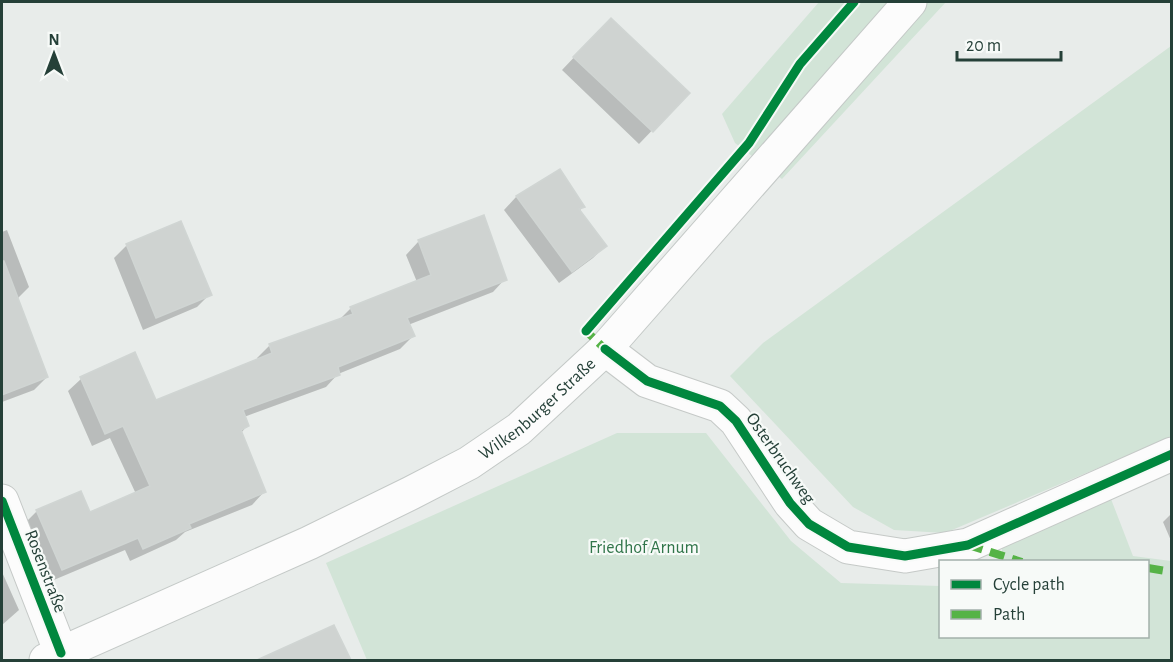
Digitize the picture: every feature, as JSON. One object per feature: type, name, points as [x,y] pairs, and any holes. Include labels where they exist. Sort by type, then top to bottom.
[{"type":"main road","name":"Wilkenburger Straße","points":[[53,657],[309,543],[469,463],[519,429],[605,349],[910,2]]},
{"type":"main road","name":"Osterbruchweg","points":[[605,349],[647,381],[720,406],[736,421],[790,503],[809,524],[848,547],[905,556],[968,545],[1172,454]]},
{"type":"main road","name":"Rosenstraße","points":[[2,501],[53,657]]},
{"type":"green space","points":[[819,2],[946,2],[782,179],[735,143],[722,114]]},
{"type":"green space","points":[[1171,46],[1171,437],[945,533],[894,530],[853,507],[730,376],[763,343]]},
{"type":"green space","name":"Friedhof Arnum","points":[[617,433],[706,433],[791,541],[841,583],[939,586],[939,638],[1149,638],[1149,560],[1002,560],[1002,547],[1111,499],[1133,556],[1171,561],[1171,660],[367,660],[326,563]]},
{"type":"building","points":[[611,18],[690,93],[653,132],[573,57]]},
{"type":"building","points":[[560,169],[585,207],[579,209],[607,246],[572,272],[516,196]]},
{"type":"building","points":[[484,215],[507,280],[407,318],[415,336],[338,367],[340,375],[243,410],[249,426],[241,430],[266,492],[189,524],[191,528],[143,549],[138,538],[62,570],[36,510],[81,491],[90,512],[150,486],[123,426],[105,434],[80,377],[135,352],[156,400],[272,353],[269,344],[353,314],[350,307],[431,275],[418,240]]},
{"type":"building","points":[[181,221],[212,295],[156,318],[126,244]]},
{"type":"building","points":[[2,261],[4,261],[48,377],[2,395]]},
{"type":"building","points":[[334,625],[351,660],[257,660]]},
{"type":"marked path","points":[[590,327],[586,331],[605,349]]},
{"type":"marked path","points":[[968,545],[1016,560]]},
{"type":"marked path","points":[[1149,568],[1172,572]]},
{"type":"cycle path","points":[[586,331],[749,143],[800,64],[854,2]]},
{"type":"cycle path","points":[[605,349],[647,381],[720,406],[736,421],[790,503],[809,524],[848,547],[905,556],[968,545],[1172,454]]},
{"type":"cycle path","points":[[2,501],[61,653]]}]
